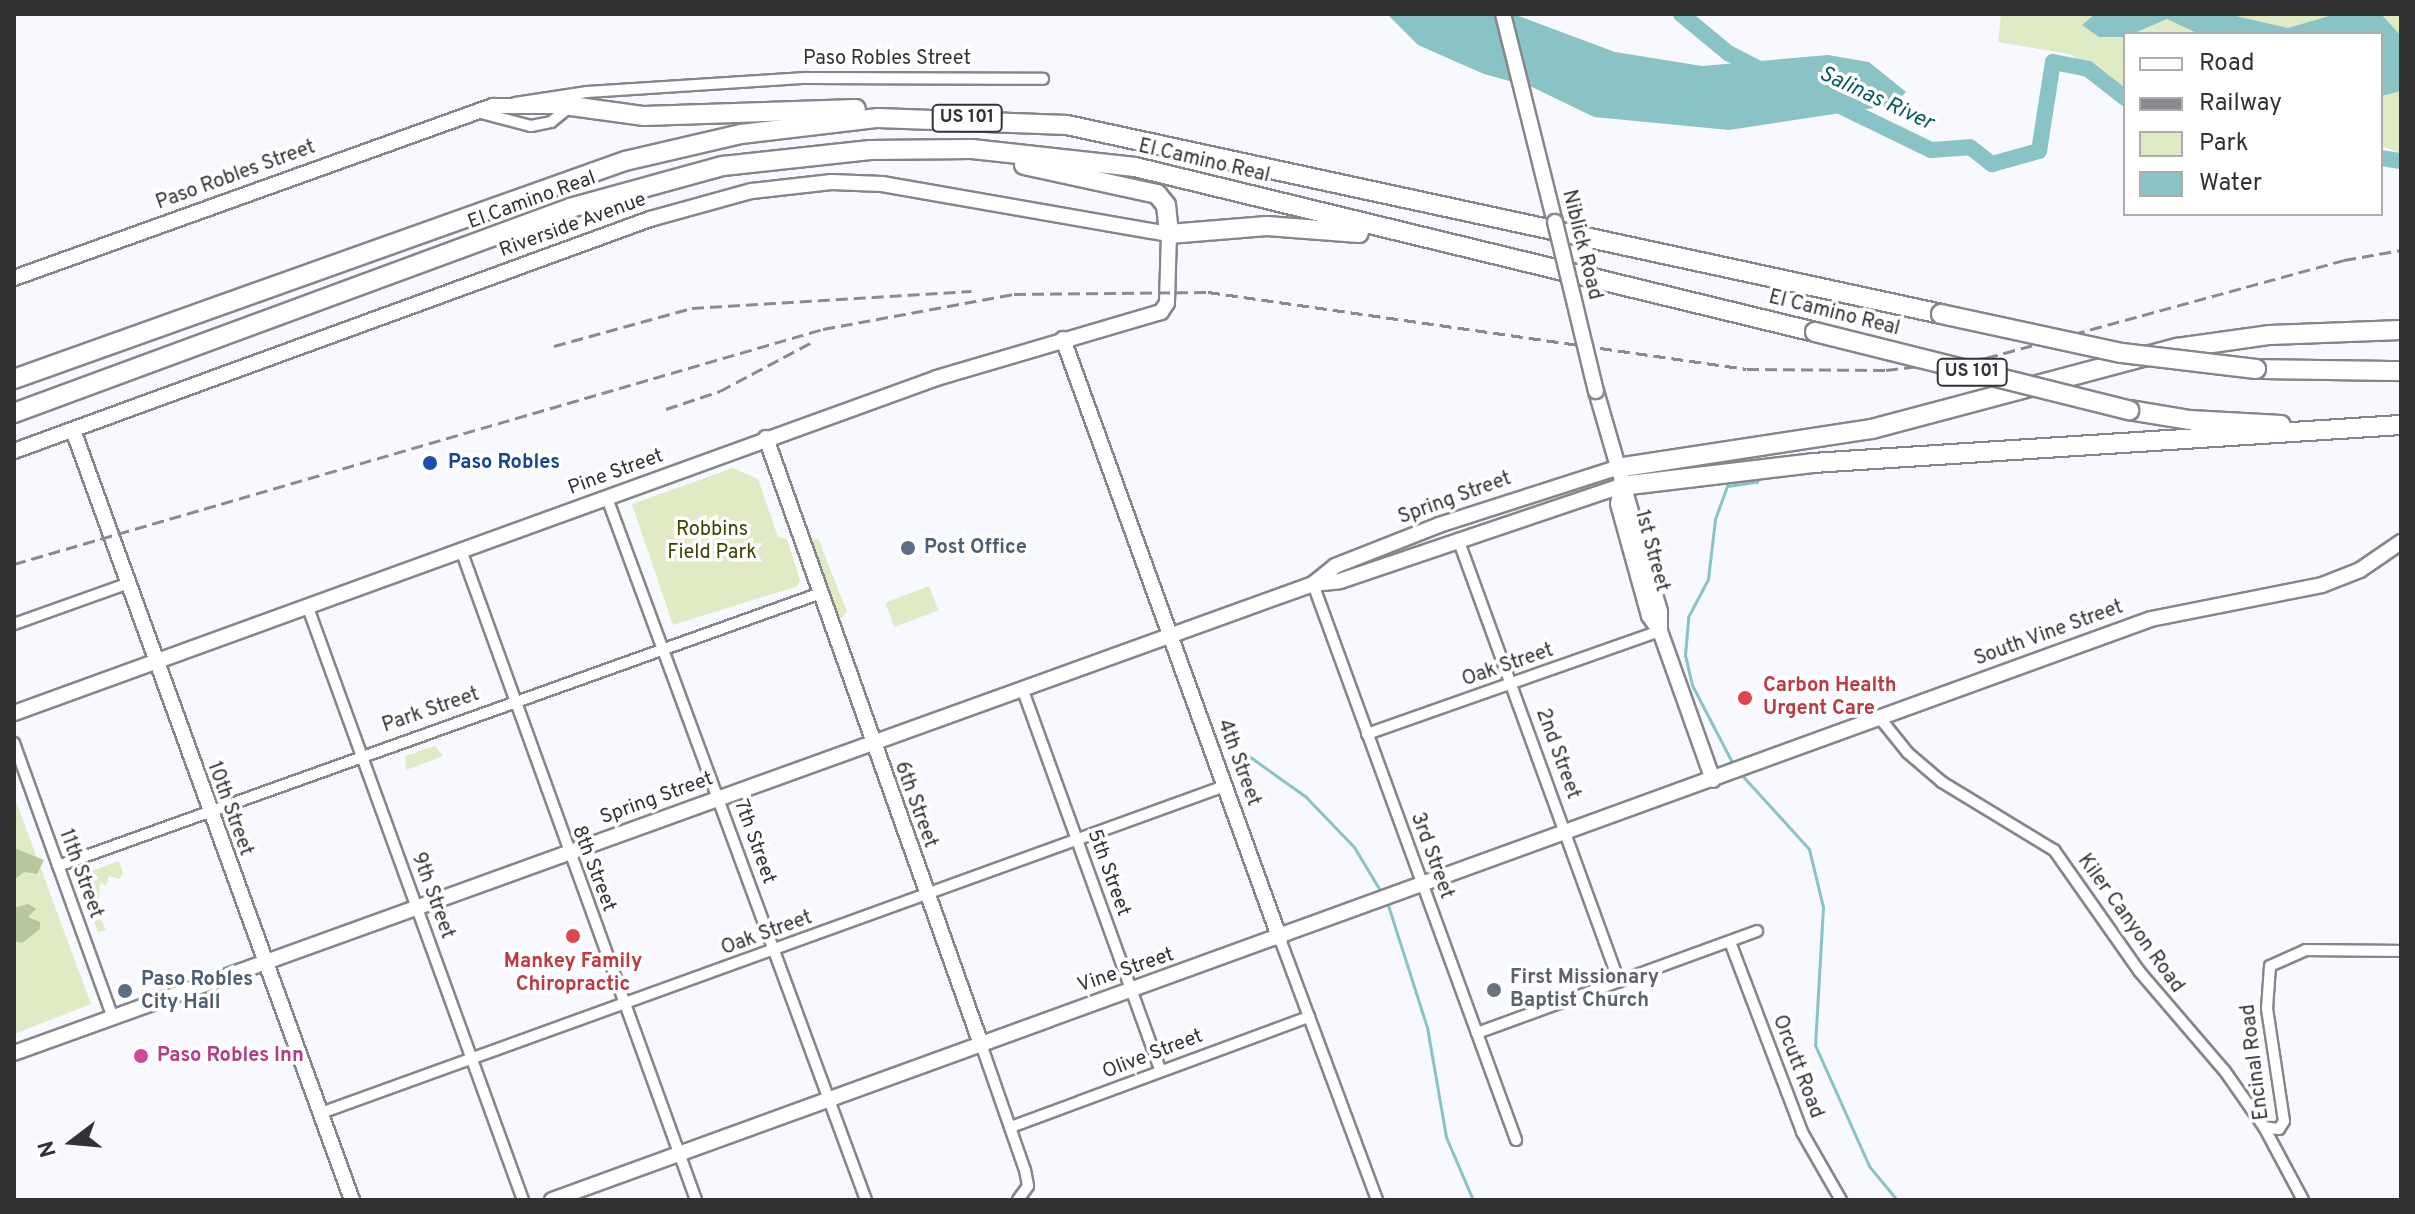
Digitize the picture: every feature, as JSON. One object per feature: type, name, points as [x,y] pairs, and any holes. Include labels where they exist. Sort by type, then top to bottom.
[{"type":"highway","points":[[571,106],[644,116],[805,108],[892,110],[930,117]]},
{"type":"highway","name":"El Camino Real","points":[[14,379],[638,157],[810,123],[930,117],[1004,119],[1127,137],[2122,353],[2256,369],[2401,371]]},
{"type":"highway","points":[[972,149],[1004,161],[1157,194],[1166,205],[1169,234],[1267,226],[1322,228],[1531,263]]},
{"type":"highway","name":"El Camino Real","points":[[14,413],[570,208],[669,179],[773,159],[870,150],[972,149],[1135,167],[2129,410],[2260,425],[2401,417]]},
{"type":"highway","points":[[1619,477],[1872,429],[2177,348],[2270,335],[2401,330]]},
{"type":"highway","points":[[1619,477],[2349,433],[2401,425]]},
{"type":"street","name":"Niblick Road","points":[[1503,14],[1619,477]]},
{"type":"street","name":"Paso Robles Street","points":[[14,278],[471,113],[515,103],[587,92],[806,78],[1043,79]]},
{"type":"street","name":"Paso Robles Street","points":[[471,113],[498,114],[531,126],[551,122],[587,92]]},
{"type":"street","name":"Paso Robles Street","points":[[515,103],[571,106]]},
{"type":"street","name":"Riverside Avenue","points":[[14,451],[650,219],[752,191],[831,182],[882,184],[1169,234]]},
{"type":"street","name":"Pine Street","points":[[14,713],[766,438],[1166,308],[1169,234]]},
{"type":"street","name":"4th Street","points":[[1063,339],[1377,1200]]},
{"type":"street","name":"10th Street","points":[[73,430],[209,813],[352,1200]]},
{"type":"street","name":"6th Street","points":[[766,438],[818,594],[1011,1127],[1028,1186],[1018,1200]]},
{"type":"street","name":"Spring Street","points":[[14,1053],[1313,584],[1340,581],[1458,539],[1619,477]]},
{"type":"street","name":"Spring Street","points":[[1313,584],[1335,566],[1447,522],[1619,477]]},
{"type":"street","name":"1st Street","points":[[1619,477],[1631,503],[1660,612],[1660,631],[1713,780]]},
{"type":"street","name":"7th Street","points":[[607,498],[866,1200]]},
{"type":"street","name":"2nd Street","points":[[1458,539],[1513,683],[1619,982]]},
{"type":"street","name":"South Vine Street","points":[[1713,780],[2151,619],[2322,585],[2360,570],[2401,542]]},
{"type":"street","name":"8th Street","points":[[461,550],[567,854],[696,1200]]},
{"type":"street","points":[[14,624],[129,583]]},
{"type":"street","name":"3rd Street","points":[[1313,584],[1516,1140]]},
{"type":"street","name":"Park Street","points":[[58,866],[209,813],[361,754],[818,594]]},
{"type":"street","name":"9th Street","points":[[307,605],[523,1200]]},
{"type":"street","name":"Oak Street","points":[[1367,734],[1660,631]]},
{"type":"street","name":"5th Street","points":[[1022,688],[1160,1070]]},
{"type":"street","name":"Kiler Canyon Road","points":[[1879,717],[1908,753],[1942,782],[2054,850],[2139,971],[2224,1070],[2264,1127],[2303,1200]]},
{"type":"street","name":"11th Street","points":[[14,743],[113,1018]]},
{"type":"street","name":"Vine Street","points":[[552,1200],[1713,780]]},
{"type":"street","name":"Oak Street","points":[[321,1113],[1225,786]]},
{"type":"street","points":[[1477,1033],[1757,931]]},
{"type":"street","name":"Orcutt Road","points":[[1730,942],[1802,1132],[1841,1200]]},
{"type":"street","name":"Encinal Road","points":[[2264,1127],[2279,1129],[2284,1121],[2266,999],[2270,966],[2306,950],[2401,951]]},
{"type":"street","name":"Olive Street","points":[[1011,1127],[1309,1017]]},
{"type":"green space","points":[[2001,14],[2401,14],[2401,153],[2383,147],[2383,32],[2123,32],[2123,87],[2114,87],[2070,54],[1998,42]]},
{"type":"green space","name":"Robbins Field Park","points":[[733,468],[758,479],[778,537],[787,539],[800,580],[798,586],[673,625],[632,504]]},
{"type":"green space","points":[[818,538],[847,612],[840,620],[811,541]]},
{"type":"green space","points":[[929,586],[938,610],[894,627],[885,603]]},
{"type":"green space","points":[[435,746],[443,756],[406,770],[405,756]]},
{"type":"green space","points":[[14,796],[91,1004],[14,1034]]},
{"type":"green space","points":[[14,848],[44,860],[37,874],[24,872],[14,880]]},
{"type":"green space","points":[[119,861],[123,873],[120,879],[109,876],[106,886],[100,882],[98,913],[106,930],[98,932],[80,880],[83,874]]},
{"type":"green space","points":[[28,904],[36,909],[28,917],[40,922],[40,929],[22,943],[14,941],[14,908]]},
{"type":"water","points":[[1387,14],[1513,14],[1615,52],[1702,66],[1828,55],[1869,62],[1906,92],[1894,105],[1729,130],[1594,117],[1532,87],[1484,74],[1418,45]]},
{"type":"water","points":[[2095,14],[2227,14],[2288,28],[2336,14],[2381,14],[2401,36],[2401,91],[2383,96],[2383,32],[2195,32],[2167,19],[2137,32],[2123,32],[2123,37],[2099,37],[2082,25]]},
{"type":"waterway","name":"Salinas River","points":[[1681,14],[1728,53],[1763,71]]},
{"type":"waterway","name":"Salinas River","points":[[1832,102],[1931,150],[1970,147],[1992,164],[2039,151],[2053,62],[2088,69],[2123,96]]},
{"type":"waterway","name":"Salinas River","points":[[2383,158],[2401,161]]},
{"type":"waterway","points":[[1734,766],[1692,685],[1685,655],[1688,617],[1708,579],[1715,519],[1727,486],[1757,482],[1759,475]]},
{"type":"waterway","points":[[1246,754],[1306,797],[1354,847],[1381,892]]},
{"type":"waterway","points":[[1739,772],[1809,849],[1823,907],[1815,1045],[1869,1166],[1897,1200]]},
{"type":"waterway","points":[[1387,902],[1427,1027],[1446,1137],[1473,1200]]},
{"type":"railway","points":[[14,564],[823,329],[1014,294],[1208,292],[1747,369],[1886,370],[1986,358],[2344,260],[2401,250]]},
{"type":"railway","points":[[554,346],[692,308],[971,291]]},
{"type":"railway","points":[[666,409],[720,391],[812,342]]},
{"type":"place","name":"Paso Robles","points":[[430,463]]},
{"type":"place","name":"Post Office","points":[[908,548]]},
{"type":"place","name":"Carbon Health Urgent Care","points":[[1745,698]]},
{"type":"place","name":"Mankey Family Chiropractic","points":[[573,936]]},
{"type":"place","name":"First Missionary Baptist Church","points":[[1494,990]]},
{"type":"place","name":"Paso Robles City Hall","points":[[125,991]]},
{"type":"place","name":"Paso Robles Inn","points":[[141,1056]]}]
